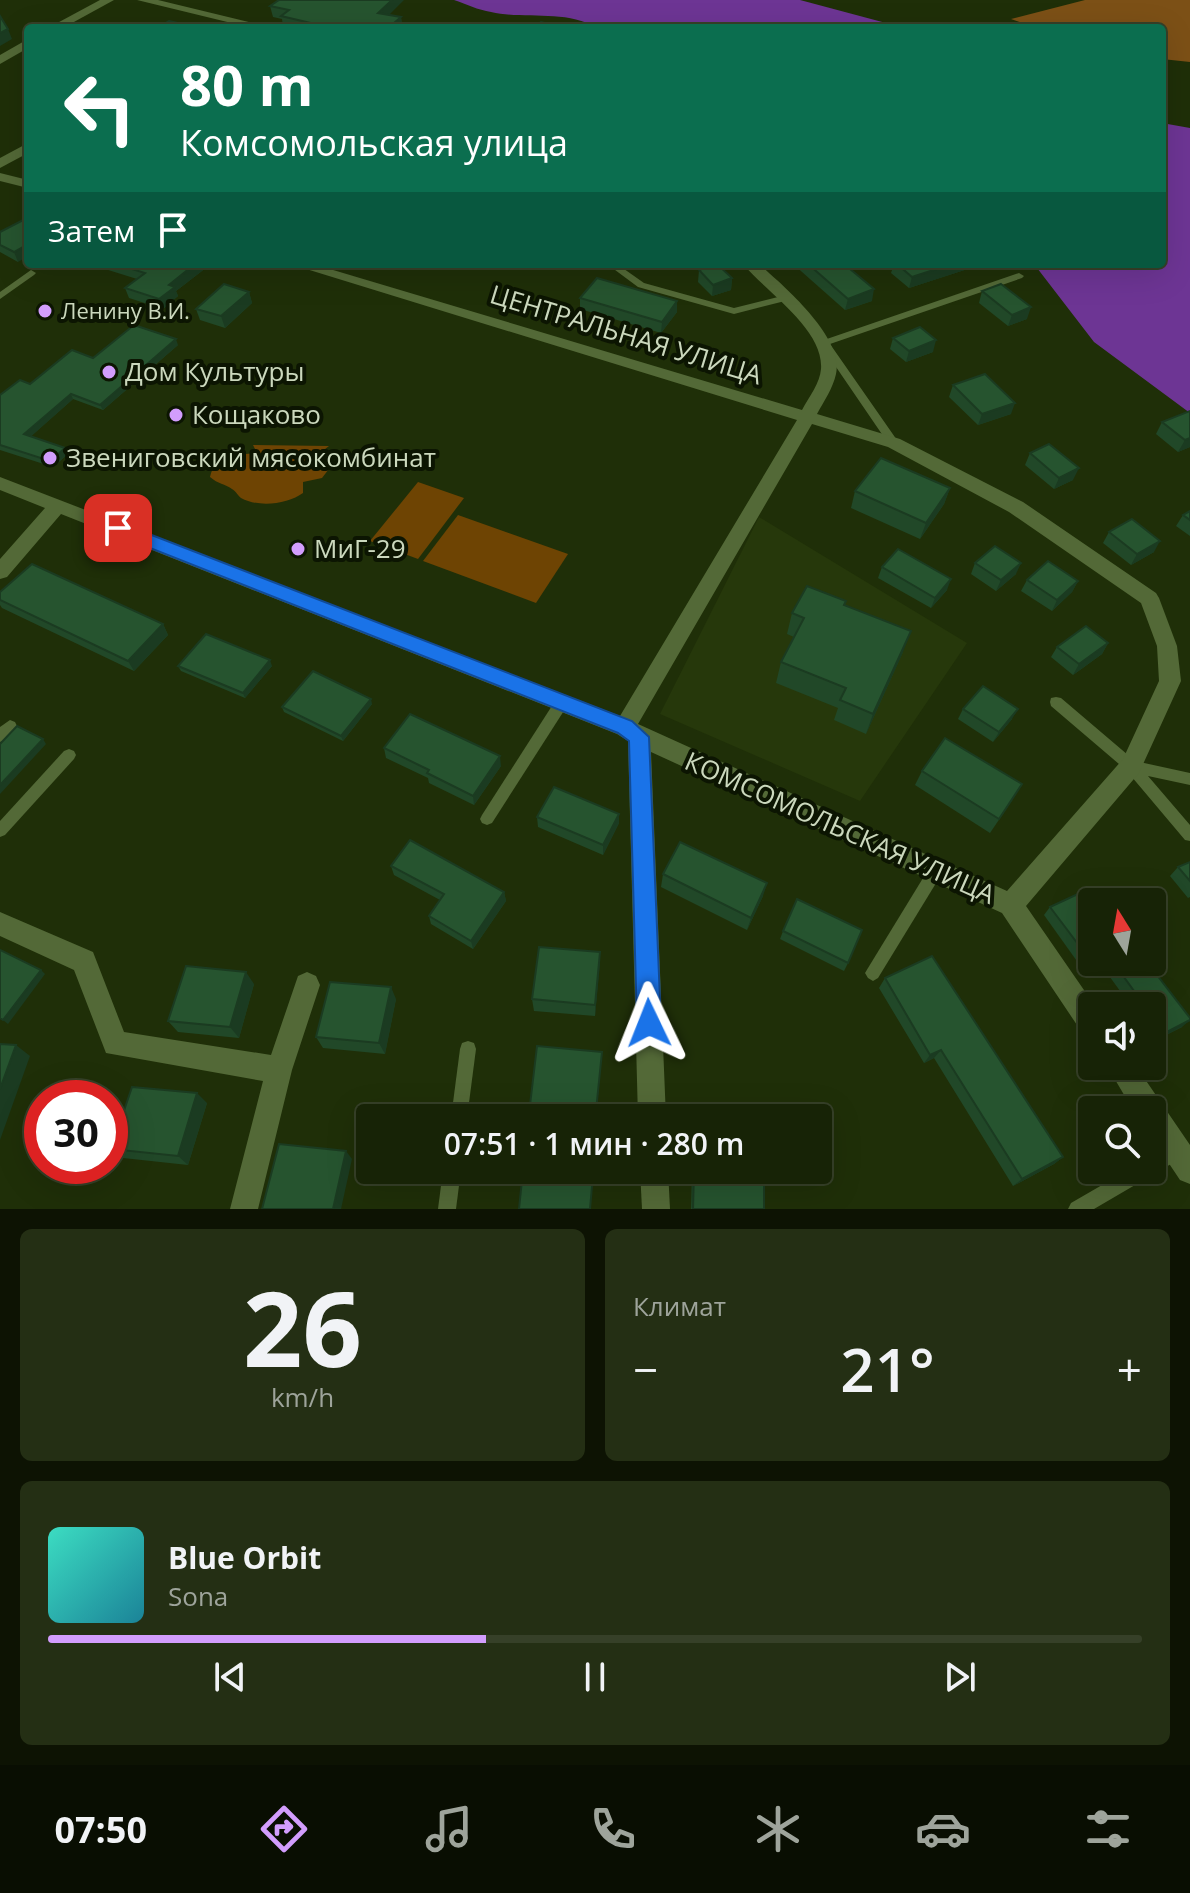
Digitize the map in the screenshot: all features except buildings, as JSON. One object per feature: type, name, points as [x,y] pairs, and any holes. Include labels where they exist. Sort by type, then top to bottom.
[{"type":"street","points":[[62,24],[108,0]]},
{"type":"street","points":[[143,0],[248,24]]},
{"type":"street","points":[[222,24],[229,20]]},
{"type":"street","points":[[0,60],[24,45]]},
{"type":"street","points":[[0,164],[24,149]]},
{"type":"street","points":[[0,177],[24,183]]},
{"type":"street","name":"ЦЕНТРАЛЬНАЯ УЛИЦА","points":[[310,268],[894,443],[1016,507],[1149,598],[1167,646],[1170,681],[1131,766],[1011,905]]},
{"type":"street","points":[[651,1104],[632,732],[808,416],[830,369],[824,343],[786,298],[754,268]]},
{"type":"street","name":"КОМСОМОЛЬСКАЯ УЛИЦА","points":[[0,483],[562,702],[1011,905],[1078,1004]]},
{"type":"street","points":[[0,572],[58,505]]},
{"type":"street","points":[[0,924],[84,961],[115,1044],[279,1070]]},
{"type":"street","points":[[244,1209],[279,1070],[307,985]]},
{"type":"street","points":[[1166,1134],[1184,1160]]},
{"type":"street","points":[[655,1184],[656,1209]]},
{"type":"lane","points":[[617,268],[641,285],[734,311],[786,298]]},
{"type":"lane","points":[[0,296],[31,273]]},
{"type":"lane","points":[[894,443],[824,343],[1019,276]]},
{"type":"lane","points":[[487,819],[562,702]]},
{"type":"lane","points":[[1056,702],[1131,766],[1190,835]]},
{"type":"lane","points":[[0,736],[10,726]]},
{"type":"lane","points":[[0,831],[69,755]]},
{"type":"lane","points":[[1131,766],[1190,779]]},
{"type":"lane","points":[[873,973],[936,870]]},
{"type":"lane","points":[[461,1104],[468,1049]]},
{"type":"lane","points":[[447,1209],[450,1184]]},
{"type":"lane","points":[[1077,1209],[1120,1184]]},
{"type":"shaded area","points":[[454,0],[800,0],[886,24],[589,24],[559,17],[486,11]]},
{"type":"shaded area","points":[[1085,0],[1190,0],[1190,62],[1166,59],[1166,24],[1025,24],[1011,19]]},
{"type":"shaded area","points":[[1166,124],[1190,128],[1190,413],[1094,342],[1037,268],[1166,268]]},
{"type":"shaded area","points":[[253,445],[329,446],[320,453],[332,465],[322,478],[303,482],[303,493],[297,497],[273,503],[248,501],[210,477],[222,460],[257,453]]},
{"type":"shaded area","points":[[418,482],[464,498],[418,559],[370,541]]},
{"type":"shaded area","points":[[458,515],[568,554],[536,603],[423,561]]},
{"type":"shaded area","points":[[759,517],[967,643],[860,801],[660,714]]},
{"type":"place","name":"Ленину В.И.","points":[[45,311]]},
{"type":"place","name":"Дом Культуры","points":[[109,372]]},
{"type":"place","name":"Кощаково","points":[[176,415]]},
{"type":"place","name":"Звениговский мясокомбинат","points":[[50,458]]},
{"type":"place","name":"МиГ-29","points":[[298,549]]},
{"type":"route","points":[[118,528],[625,727],[639,737],[649,1023]]}]
